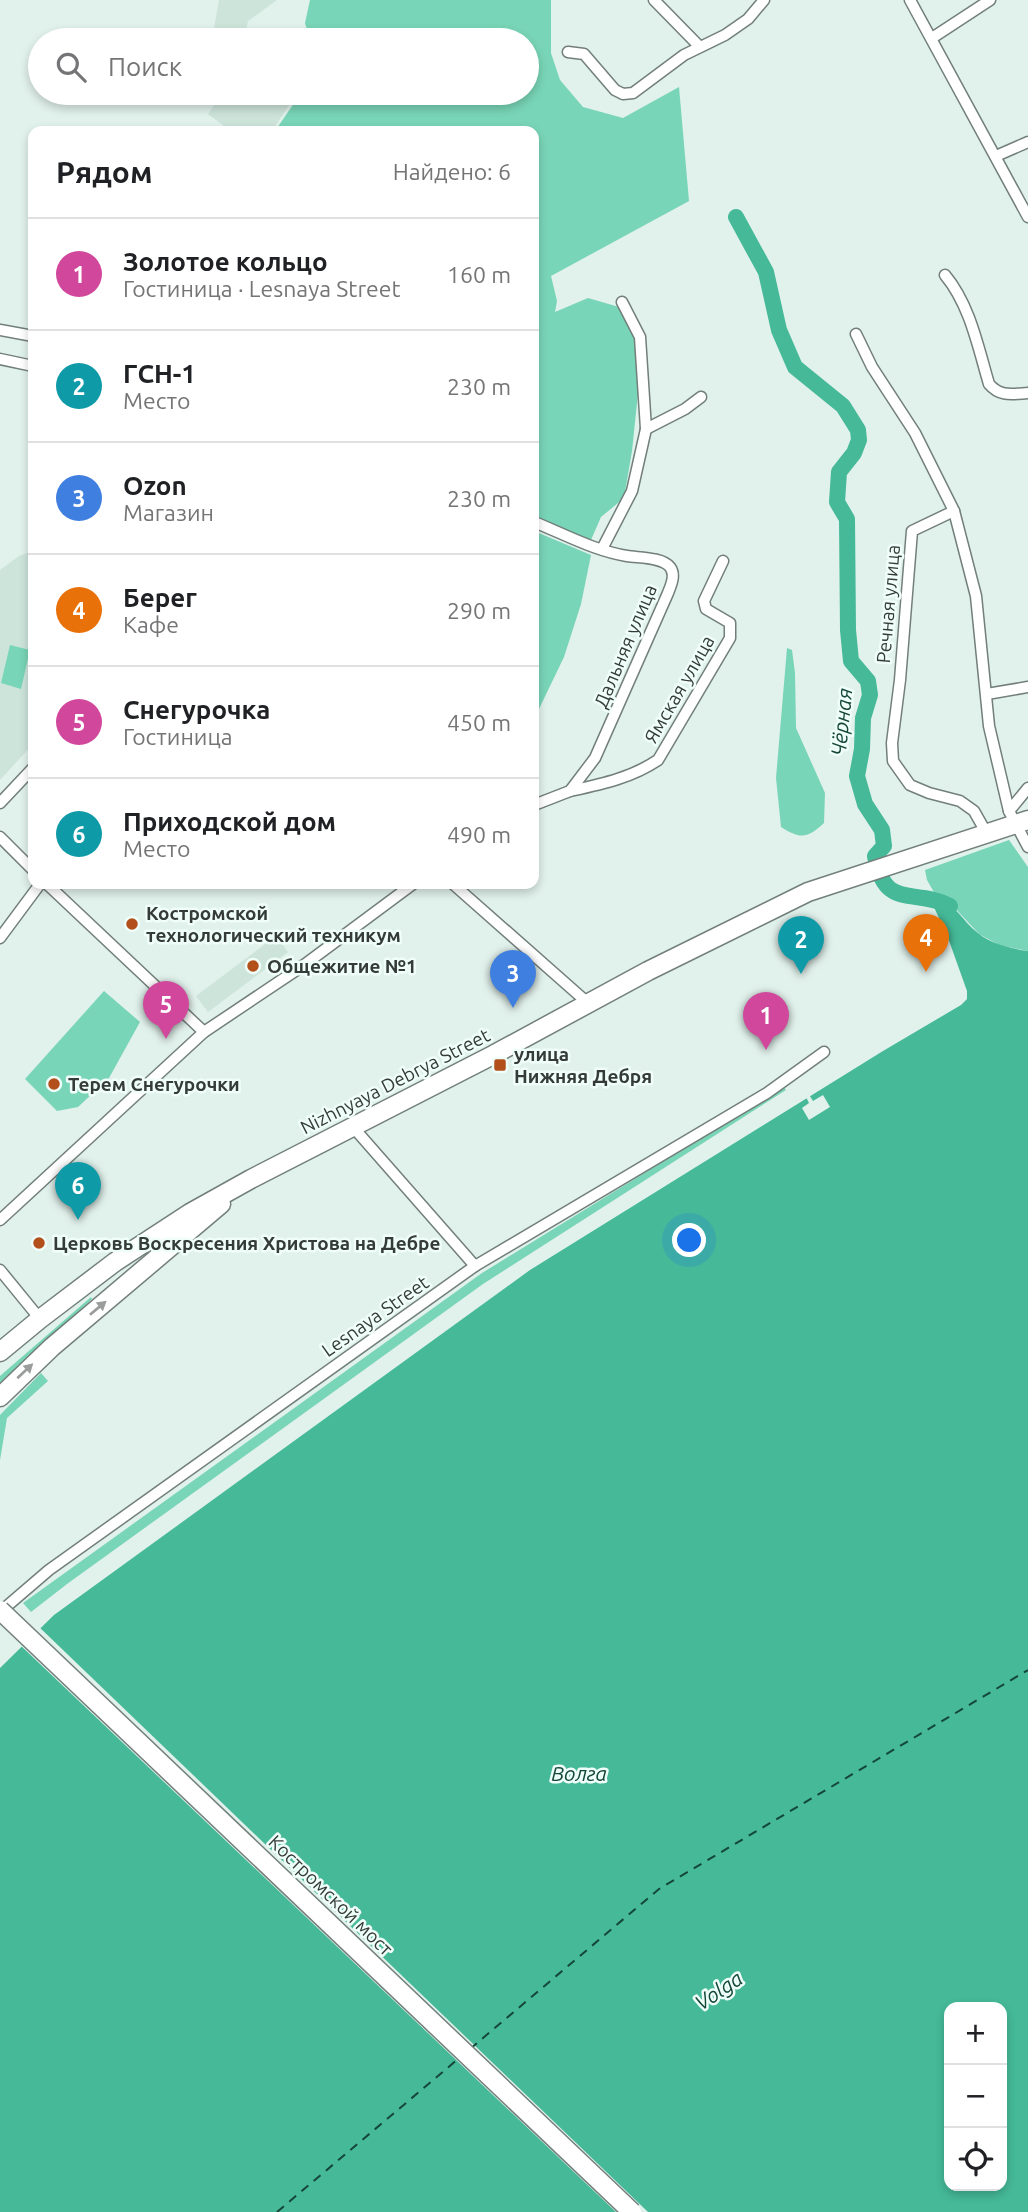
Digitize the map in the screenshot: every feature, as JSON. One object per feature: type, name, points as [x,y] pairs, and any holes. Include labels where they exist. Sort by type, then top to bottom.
[{"type":"highway","name":"Nizhnyaya Debrya Street","points":[[0,1352],[138,1246],[251,1179],[648,971],[808,892],[987,834],[1018,818]]},
{"type":"highway","points":[[0,1397],[52,1347],[251,1179]]},
{"type":"highway","name":"Костромской мост","points":[[0,1611],[632,2212]]},
{"type":"street","points":[[654,0],[699,46]]},
{"type":"street","points":[[568,52],[584,54],[615,90],[623,94],[633,93],[699,46],[725,35],[748,19],[764,0]]},
{"type":"street","points":[[910,0],[1028,217]]},
{"type":"street","points":[[932,37],[990,0]]},
{"type":"street","points":[[996,156],[1028,142]]},
{"type":"street","points":[[945,275],[964,304],[989,384],[1004,395],[1028,393]]},
{"type":"street","points":[[601,549],[632,491],[646,429],[640,337],[622,302]]},
{"type":"street","points":[[0,330],[28,335]]},
{"type":"street","points":[[856,334],[872,367],[915,433],[954,511],[976,596],[989,726],[1028,847]]},
{"type":"street","points":[[0,359],[28,365]]},
{"type":"street","points":[[646,429],[685,409],[701,397]]},
{"type":"street","name":"Речная улица","points":[[954,511],[912,531],[892,743],[893,761],[910,785],[960,801],[974,811],[987,834]]},
{"type":"street","name":"Дальняя улица","points":[[539,524],[601,549],[667,564],[672,570],[673,579],[603,744],[570,791]]},
{"type":"street","name":"Ямская улица","points":[[570,791],[643,771],[658,760],[730,638],[730,623],[704,606],[723,561]]},
{"type":"street","points":[[986,694],[1028,687]]},
{"type":"street","points":[[0,803],[28,773]]},
{"type":"street","points":[[1018,818],[1028,788]]},
{"type":"street","points":[[539,803],[570,791]]},
{"type":"street","points":[[0,837],[28,865]]},
{"type":"street","points":[[0,938],[36,889]]},
{"type":"street","points":[[52,889],[204,1032]]},
{"type":"street","points":[[0,1220],[204,1032],[304,965],[406,889]]},
{"type":"street","points":[[459,889],[589,1003]]},
{"type":"street","name":"Lesnaya Street","points":[[0,1611],[49,1570],[475,1266],[768,1093],[824,1052]]},
{"type":"street","points":[[353,1127],[475,1266]]},
{"type":"street","points":[[0,1270],[40,1319]]},
{"type":"shaded area","points":[[219,0],[277,0],[248,21],[247,28],[214,28]]},
{"type":"shaded area","points":[[310,0],[551,0],[551,53],[560,80],[583,107],[623,118],[679,87],[689,201],[551,276],[557,301],[555,312],[588,298],[619,307],[634,338],[639,384],[624,498],[601,517],[591,540],[539,520],[539,126],[278,126],[293,105],[539,105],[539,28],[306,28]]},
{"type":"shaded area","points":[[214,105],[289,105],[275,126],[224,126],[208,114]]},
{"type":"shaded area","points":[[539,533],[591,555],[581,604],[564,657],[539,709]]},
{"type":"shaded area","points":[[28,553],[28,749],[0,780],[0,570]]},
{"type":"shaded area","points":[[10,645],[28,650],[21,689],[1,683]]},
{"type":"shaded area","points":[[787,648],[792,650],[795,673],[796,728],[825,793],[824,823],[813,832],[803,835],[793,834],[781,827],[776,778]]},
{"type":"shaded area","points":[[1009,840],[1028,867],[1028,951],[999,945],[979,934],[953,906],[935,894],[925,870]]},
{"type":"shaded area","name":"Общежитие №1","points":[[276,936],[288,952],[208,1012],[196,996]]},
{"type":"shaded area","points":[[104,991],[140,1022],[109,1078],[78,1107],[57,1111],[25,1079]]},
{"type":"shaded area","points":[[784,1087],[786,1090],[483,1284],[31,1612],[23,1603],[482,1273]]},
{"type":"shaded area","points":[[91,1297],[92,1299],[0,1383],[0,1376]]},
{"type":"shaded area","points":[[41,1373],[48,1381],[7,1418],[0,1460],[0,1415]]},
{"type":"water","name":"Волга","points":[[935,894],[955,909],[984,938],[1028,951],[1028,2212],[0,2212],[0,1668],[54,1615],[530,1270],[961,1005],[967,999],[967,991],[947,935],[931,897]]},
{"type":"pier","points":[[808,1093],[813,1101],[823,1095],[830,1107],[809,1120],[802,1108],[809,1103],[805,1095]]},
{"type":"pier","points":[[37,1625],[648,2212],[616,2212],[19,1644]]},
{"type":"waterway","name":"Чёрная","points":[[736,217],[766,272],[779,330],[795,367],[843,406],[858,430],[859,440],[854,453],[839,472],[837,502],[847,519],[848,630],[851,661],[868,681],[870,695],[863,718],[862,749],[857,776],[865,804],[882,830],[884,846],[875,856],[880,873],[886,885],[894,891],[950,906]]},
{"type":"ferry route","points":[[470,2049],[659,1889],[1028,1670]]},
{"type":"ferry route","points":[[277,2212],[458,2059]]},
{"type":"place","name":"Костромской технологический техникум","points":[[132,924]]},
{"type":"place","name":"Общежитие №1","points":[[253,966]]},
{"type":"place","name":"Берег","points":[[926,972]]},
{"type":"place","name":"ГСН-1","points":[[801,974]]},
{"type":"place","name":"Ozon","points":[[513,1008]]},
{"type":"place","name":"Снегурочка","points":[[166,1039]]},
{"type":"place","name":"Золотое кольцо","points":[[766,1050]]},
{"type":"place","name":"улица Нижняя Дебря","points":[[500,1065]]},
{"type":"place","name":"Терем Cнегурочки","points":[[54,1084]]},
{"type":"place","name":"Приходской дом","points":[[78,1220]]},
{"type":"place","name":"Церковь Воскресения Христова на Дебре","points":[[39,1243]]},
{"type":"water label","name":"Volga","points":[[719,1991]]}]
